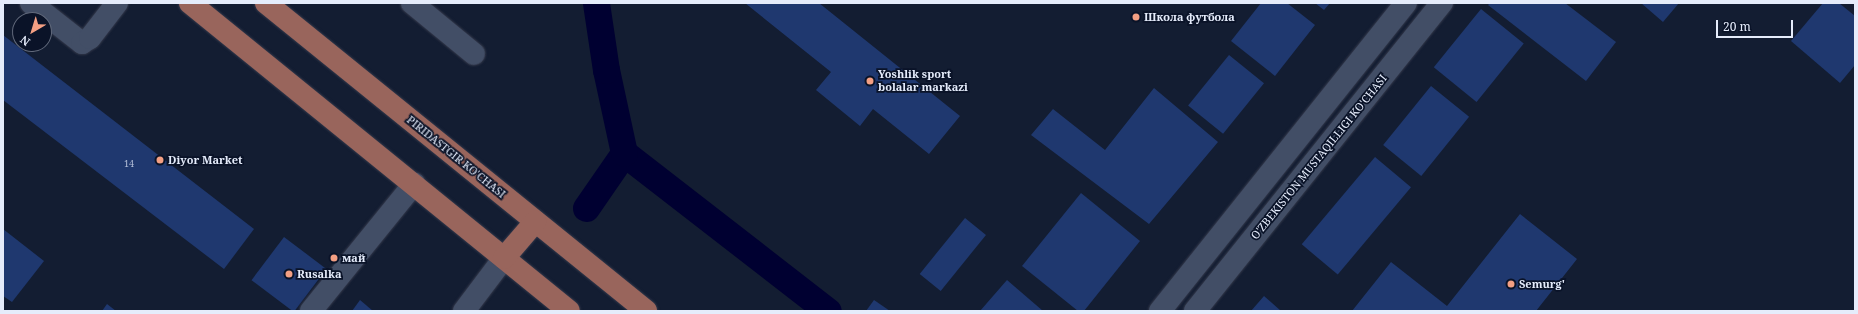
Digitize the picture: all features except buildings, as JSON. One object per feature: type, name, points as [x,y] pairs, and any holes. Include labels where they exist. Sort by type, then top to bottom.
[{"type":"main road","points":[[190,3],[504,258],[558,308]]},
{"type":"main road","name":"PIRIDASTGIR KO'CHASI","points":[[266,3],[646,311]]},
{"type":"main road","points":[[504,258],[535,222]]},
{"type":"street","points":[[31,3],[82,43],[90,38],[112,10]]},
{"type":"street","points":[[412,3],[474,54]]},
{"type":"street","points":[[1160,311],[1406,3]]},
{"type":"street","name":"O'ZBEKISTON MUSTAQILLIGI KO'CHASI","points":[[1195,311],[1442,3]]},
{"type":"street","points":[[312,311],[414,184]]},
{"type":"street","points":[[464,311],[504,258]]},
{"type":"waterway","points":[[586,208],[624,153],[606,70],[596,3]]},
{"type":"waterway","points":[[624,153],[828,311]]},
{"type":"place","name":"Школа футбола","points":[[1136,17]]},
{"type":"place","name":"Yoshlik sport bolalar markazi","points":[[870,81]]},
{"type":"place","name":"Diyor Market","points":[[160,160]]},
{"type":"place","name":"май","points":[[334,258]]},
{"type":"place","name":"Rusalka","points":[[289,274]]},
{"type":"place","name":"Semurg'","points":[[1511,284]]}]
